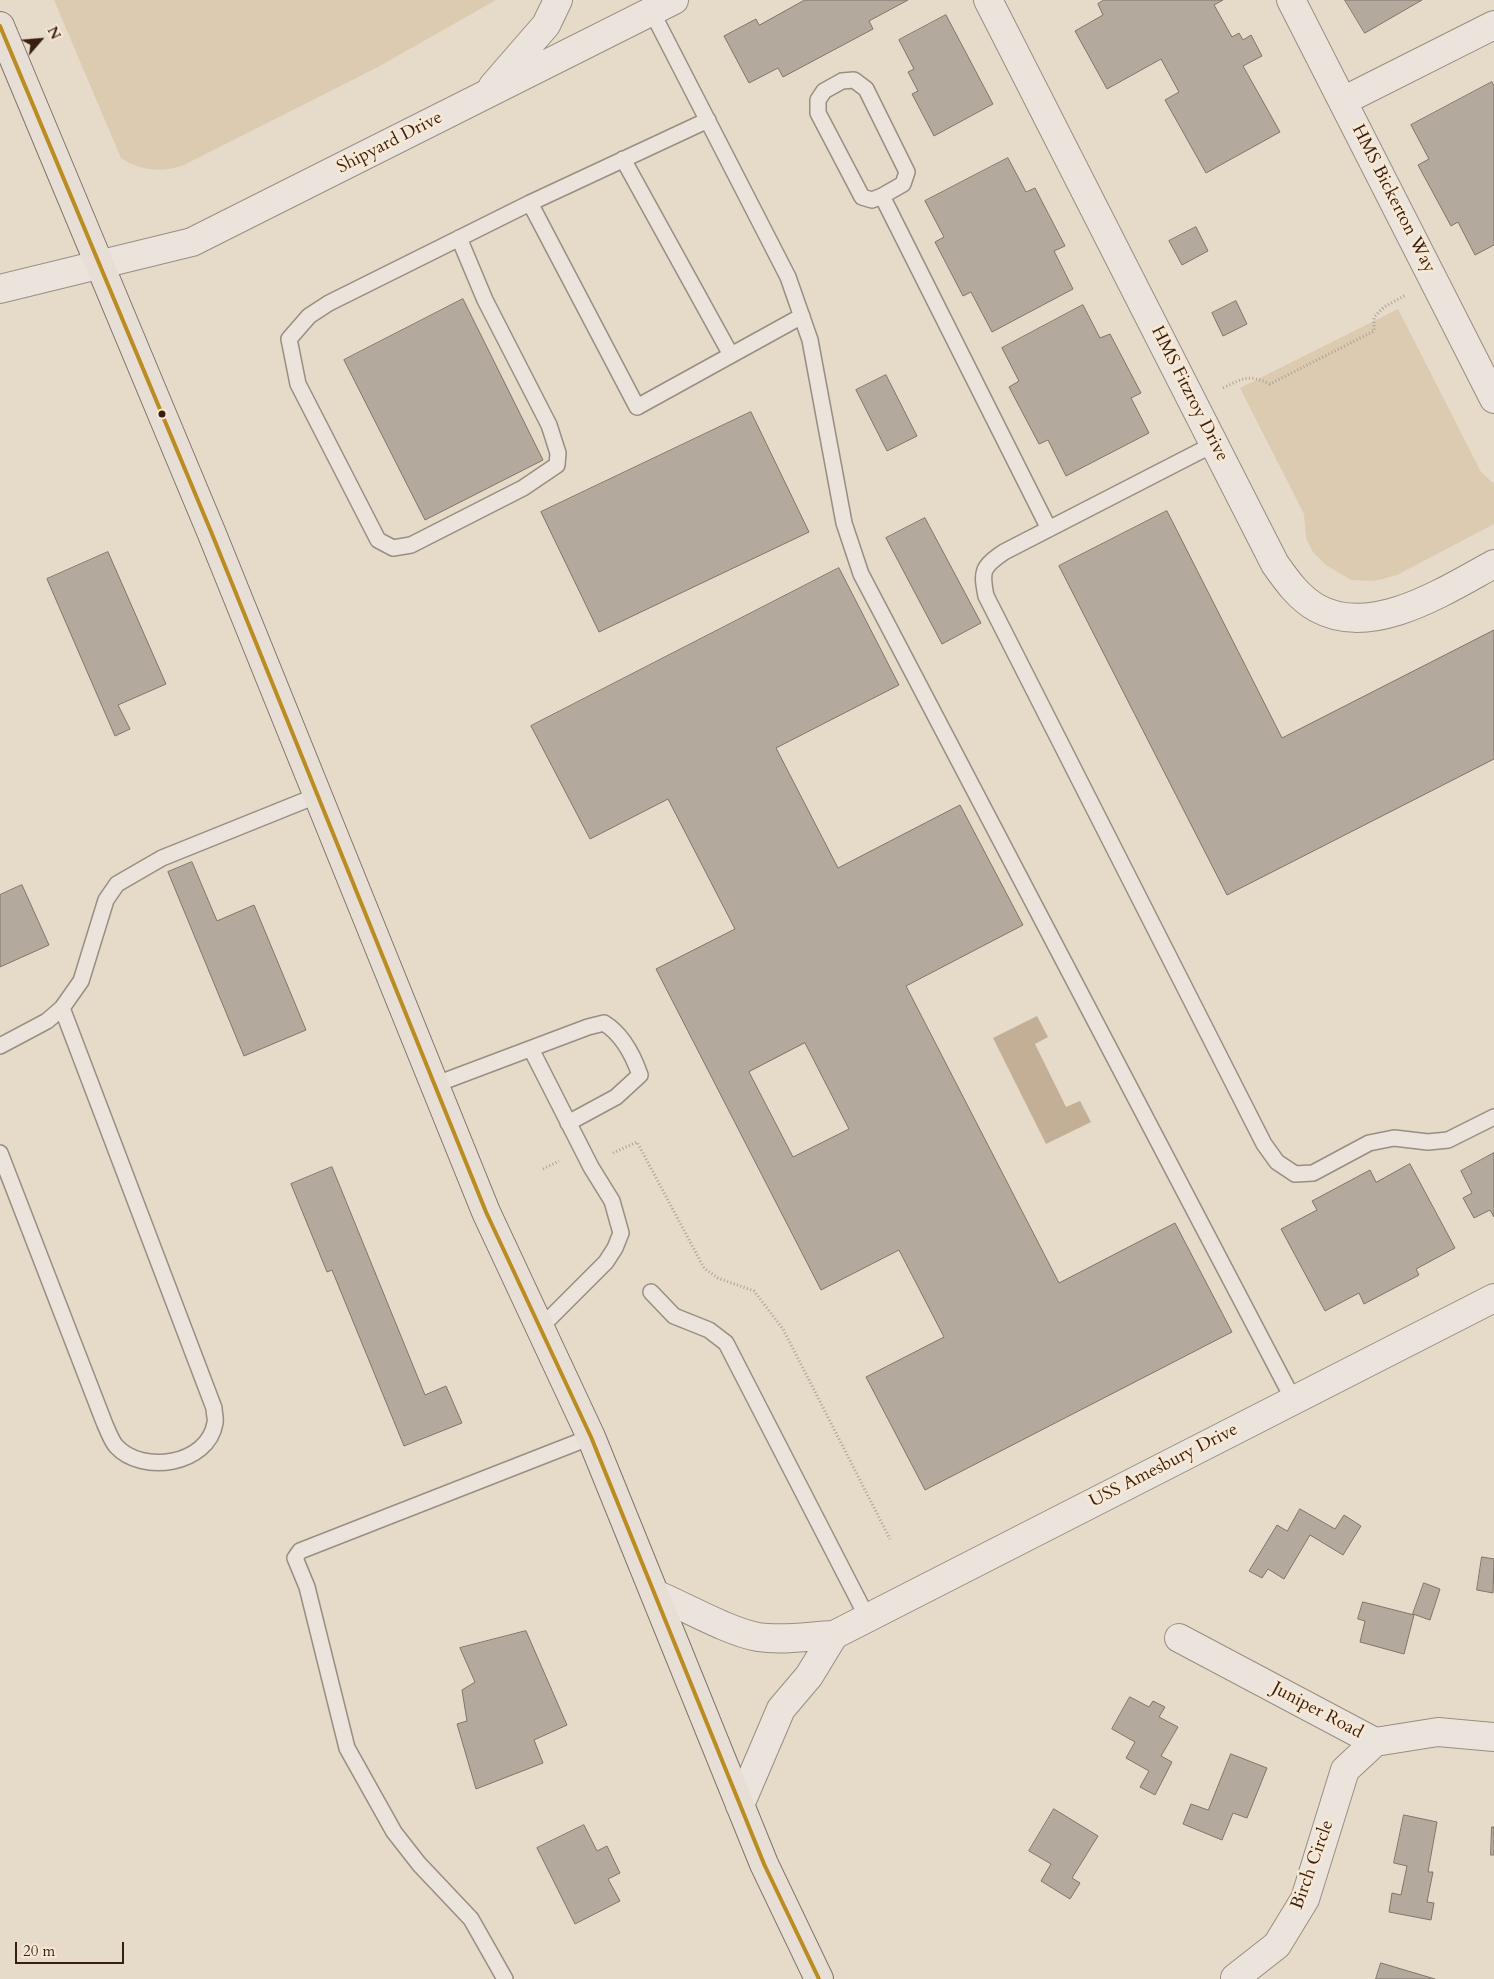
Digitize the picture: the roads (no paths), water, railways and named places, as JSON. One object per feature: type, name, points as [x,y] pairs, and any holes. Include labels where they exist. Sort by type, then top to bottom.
[{"type":"main road","points":[[0,26],[97,263],[212,534],[316,796],[486,1212],[591,1437],[740,1806],[790,1921],[819,1979]]},
{"type":"street","points":[[484,96],[546,25],[558,0]]},
{"type":"street","name":"HMS Fitzroy Drive","points":[[988,0],[1275,564],[1292,588],[1317,608],[1346,618],[1373,617],[1402,610],[1429,599],[1494,564]]},
{"type":"street","name":"HMS Bickerton Way","points":[[1291,0],[1494,399]]},
{"type":"street","name":"Shipyard Drive","points":[[0,289],[97,263],[192,242],[484,96],[657,4]]},
{"type":"street","points":[[1343,101],[1494,25]]},
{"type":"street","name":"USS Amesbury Drive","points":[[655,1594],[739,1631],[758,1636],[785,1638],[834,1635],[1494,1298]]},
{"type":"street","points":[[740,1806],[781,1708],[809,1676],[834,1635]]},
{"type":"street","name":"Juniper Road","points":[[1179,1638],[1375,1742],[1438,1732],[1494,1737]]},
{"type":"street","name":"Birch Circle","points":[[1236,1978],[1277,1945],[1305,1899],[1345,1770],[1375,1742]]},
{"type":"lane","points":[[657,4],[708,120],[788,277],[802,316],[810,340],[844,523],[861,574],[1294,1401]]},
{"type":"lane","points":[[854,80],[866,89],[907,172],[902,184],[882,196],[872,200],[862,197],[818,113],[818,100],[824,91],[842,81],[854,80]]},
{"type":"lane","points":[[459,238],[485,300],[549,425],[558,453],[556,465],[523,488],[411,545],[394,548],[378,540],[298,384],[289,339],[309,316],[329,303],[530,202],[708,120]]},
{"type":"lane","points":[[623,159],[731,355]]},
{"type":"lane","points":[[882,196],[1049,529]]},
{"type":"lane","points":[[530,202],[637,406],[802,316]]},
{"type":"lane","points":[[1214,444],[1004,552],[987,564],[983,577],[986,596],[1260,1136],[1277,1162],[1294,1174],[1314,1172],[1369,1143],[1394,1138],[1428,1142],[1448,1140],[1494,1117]]},
{"type":"lane","points":[[0,1046],[47,1021],[62,1008],[81,981],[106,900],[117,884],[162,858],[316,796]]},
{"type":"lane","points":[[0,1153],[104,1422],[116,1446],[132,1457],[154,1464],[179,1460],[194,1452],[211,1434],[215,1423],[214,1408],[62,1008]]},
{"type":"lane","points":[[434,1085],[588,1027],[604,1023],[616,1030],[636,1064],[640,1075],[631,1086],[616,1097],[568,1123]]},
{"type":"lane","points":[[531,1050],[591,1167],[612,1201],[621,1233],[615,1248],[606,1262],[540,1328]]},
{"type":"lane","points":[[651,1292],[674,1316],[709,1330],[726,1343],[867,1617]]},
{"type":"lane","points":[[505,1979],[471,1919],[419,1864],[394,1832],[347,1748],[307,1587],[296,1558],[300,1551],[591,1437]]}]
